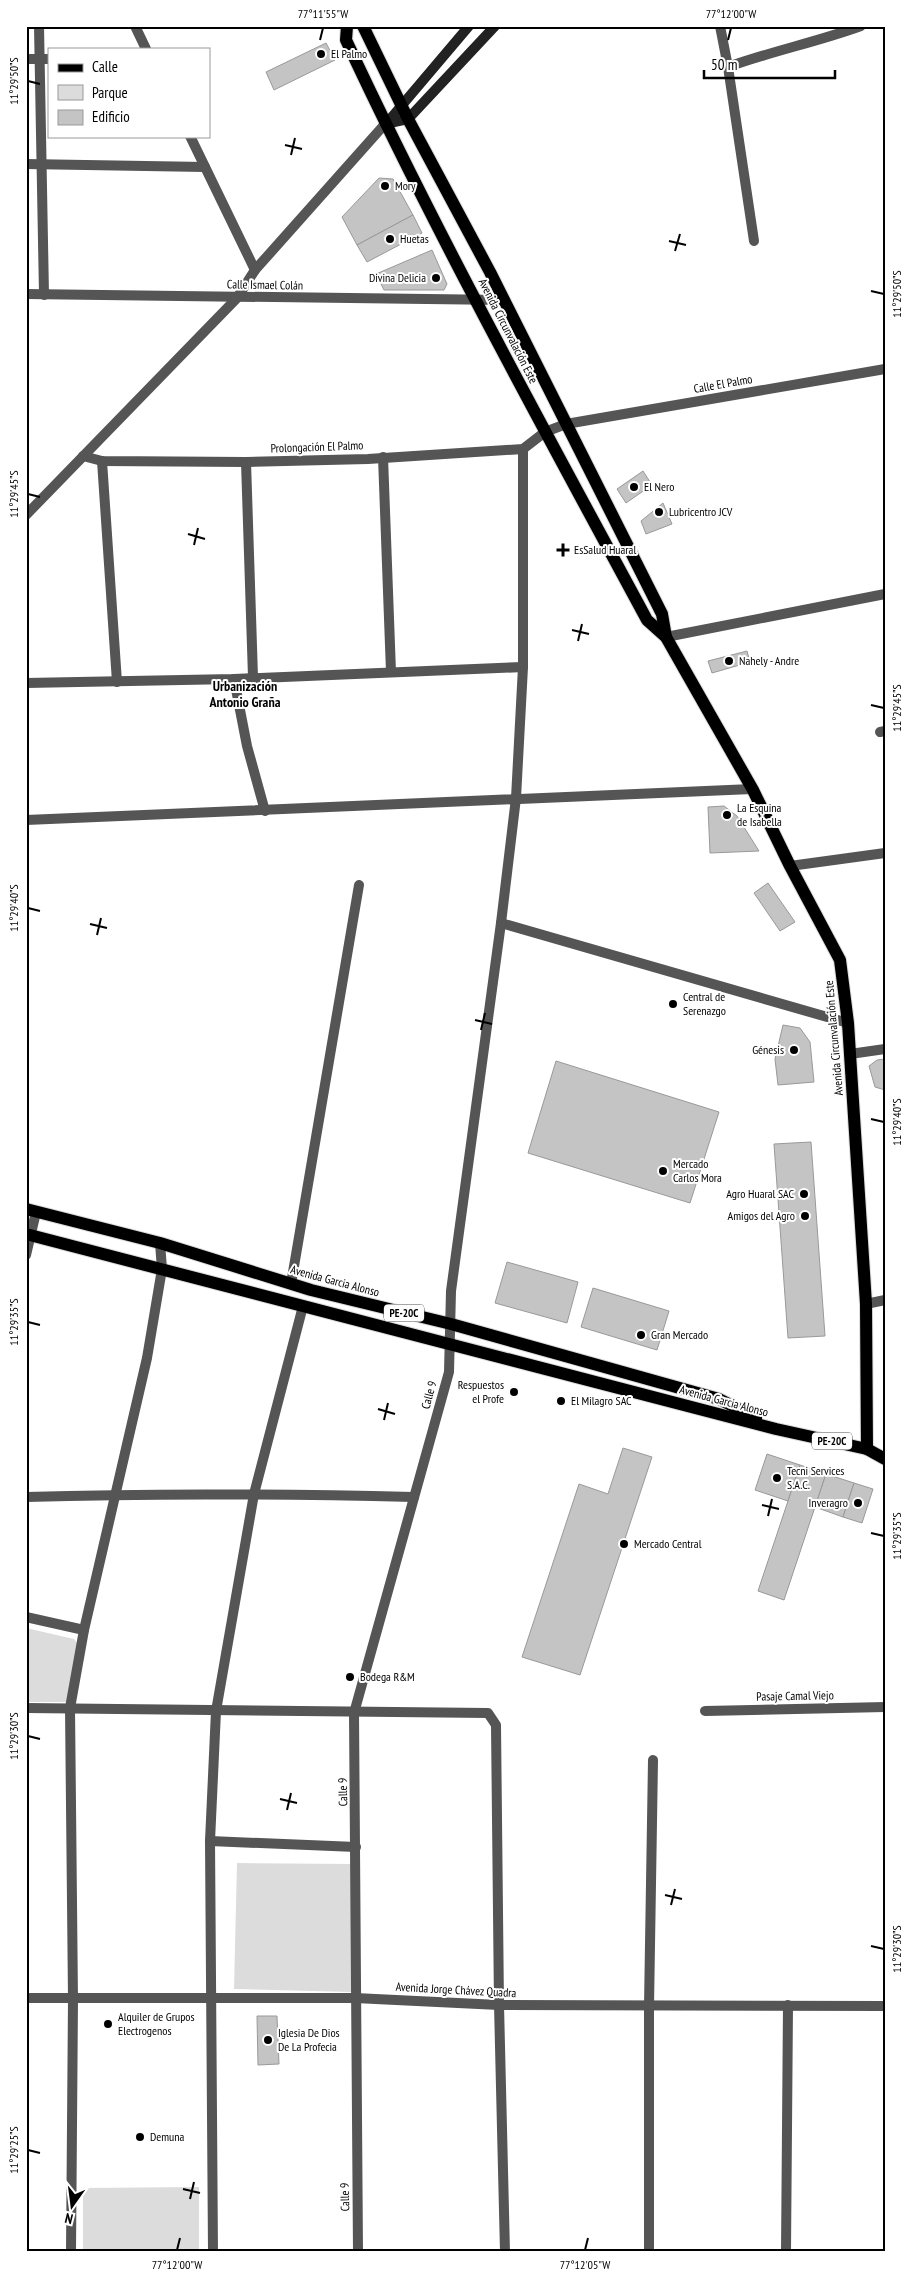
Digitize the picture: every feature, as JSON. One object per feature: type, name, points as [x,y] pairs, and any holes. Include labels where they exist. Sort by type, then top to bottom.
[{"type":"main road","name":"Avenida Circunvalación Este","points":[[347,26],[346,40],[386,124],[545,432],[647,620],[666,637],[752,789],[840,960],[848,1023],[866,1304],[867,1449]]},
{"type":"main road","name":"Avenida Circunvalación Este","points":[[363,26],[408,119],[504,300],[662,614],[666,637]]},
{"type":"main road","name":"Avenida Garcia Alonso","points":[[31,1210],[160,1243],[291,1284],[451,1324],[719,1399],[776,1429]]},
{"type":"main road","name":"Avenida Garcia Alonso","points":[[28,1234],[776,1429],[867,1449],[885,1459]]},
{"type":"street","points":[[39,26],[44,59],[42,164],[44,294]]},
{"type":"street","points":[[134,26],[145,48]]},
{"type":"street","points":[[26,515],[237,298],[255,270],[386,124],[469,26]]},
{"type":"street","points":[[386,124],[408,119],[495,26]]},
{"type":"street","points":[[720,26],[754,241]]},
{"type":"street","points":[[728,67],[759,56],[828,38],[861,26]]},
{"type":"street","points":[[26,59],[44,59]]},
{"type":"street","points":[[191,138],[255,270]]},
{"type":"street","points":[[26,164],[205,167]]},
{"type":"street","name":"Calle Ismael Colán","points":[[26,294],[504,300]]},
{"type":"street","name":"Calle El Palmo","points":[[545,432],[566,424],[885,369]]},
{"type":"street","points":[[523,450],[545,432]]},
{"type":"street","name":"Prolongación El Palmo","points":[[83,456],[102,461],[246,462],[523,450]]},
{"type":"street","name":"Calle 9","points":[[358,2252],[354,1712],[449,1372],[451,1291],[516,798],[523,667],[523,450]]},
{"type":"street","points":[[383,457],[392,672]]},
{"type":"street","points":[[102,461],[117,682]]},
{"type":"street","points":[[246,462],[254,677]]},
{"type":"street","points":[[666,637],[885,594]]},
{"type":"street","points":[[26,683],[234,679],[523,667]]},
{"type":"street","points":[[234,679],[247,746],[265,811]]},
{"type":"street","points":[[26,820],[752,789]]},
{"type":"street","points":[[790,866],[885,853]]},
{"type":"street","points":[[291,1284],[359,885]]},
{"type":"street","points":[[501,923],[848,1023]]},
{"type":"street","points":[[850,1054],[885,1049]]},
{"type":"street","points":[[26,1255],[31,1210]]},
{"type":"street","points":[[72,2252],[73,1998],[70,1708],[84,1630],[147,1358],[162,1269],[160,1243]]},
{"type":"street","points":[[866,1304],[885,1300]]},
{"type":"street","points":[[213,2252],[210,1841],[216,1711],[254,1494],[303,1306]]},
{"type":"street","points":[[26,1497],[116,1494],[414,1497]]},
{"type":"street","points":[[26,1617],[84,1630]]},
{"type":"street","name":"Pasaje Camal Viejo","points":[[705,1710],[885,1707]]},
{"type":"street","points":[[26,1708],[488,1713],[496,1725],[499,2005],[505,2252]]},
{"type":"street","points":[[649,2252],[649,2007],[653,1760]]},
{"type":"street","points":[[210,1841],[356,1847]]},
{"type":"street","name":"Avenida Jorge Chávez Quadra","points":[[26,1998],[355,1998],[499,2005],[649,2007],[885,2006]]},
{"type":"street","points":[[786,2252],[788,2005]]},
{"type":"green space","points":[[26,1628],[74,1639],[82,1649],[67,1702],[26,1702]]},
{"type":"green space","points":[[237,1863],[353,1864],[352,1992],[234,1989]]},
{"type":"green space","points":[[199,2187],[199,2252],[83,2252],[83,2188]]},
{"type":"building","points":[[326,43],[335,60],[274,90],[266,72]]},
{"type":"building","points":[[379,178],[393,179],[413,215],[357,245],[342,217]]},
{"type":"building","name":"Huetas","points":[[413,215],[422,233],[367,262],[357,245]]},
{"type":"building","points":[[432,250],[447,284],[444,290],[384,290],[376,274]]},
{"type":"building","name":"El Nero","points":[[643,471],[652,485],[626,503],[617,489]]},
{"type":"building","name":"Lubricentro JCV","points":[[663,503],[672,524],[646,534],[641,521]]},
{"type":"building","name":"Nahely - Andre","points":[[747,651],[750,662],[712,673],[708,661]]},
{"type":"building","points":[[724,806],[737,816],[759,851],[710,853],[708,807]]},
{"type":"building","points":[[768,883],[795,922],[780,931],[754,893]]},
{"type":"building","name":"Génesis","points":[[783,1025],[800,1028],[810,1042],[814,1082],[778,1085],[775,1059]]},
{"type":"building","points":[[885,1059],[885,1090],[875,1087],[869,1066],[877,1060]]},
{"type":"building","points":[[556,1061],[719,1112],[690,1203],[528,1153]]},
{"type":"building","points":[[811,1142],[825,1336],[788,1338],[774,1144]]},
{"type":"building","points":[[507,1262],[578,1282],[567,1323],[495,1303]]},
{"type":"building","points":[[593,1288],[669,1311],[657,1350],[581,1327]]},
{"type":"building","points":[[623,1448],[652,1457],[580,1675],[522,1657],[579,1484],[608,1494]]},
{"type":"building","name":"Tecni Services S.A.C.","points":[[767,1454],[800,1465],[788,1501],[755,1490]]},
{"type":"building","points":[[800,1465],[826,1474],[784,1600],[758,1591]]},
{"type":"building","points":[[826,1474],[854,1483],[843,1517],[815,1507]]},
{"type":"building","name":"Inveragro","points":[[854,1483],[873,1489],[862,1523],[843,1517]]},
{"type":"building","name":"Iglesia De Dios De La Profecia","points":[[257,2016],[277,2016],[279,2064],[258,2065]]},
{"type":"place","name":"El Palmo","points":[[321,54]]},
{"type":"place","name":"Mory","points":[[385,186]]},
{"type":"place","name":"Huetas","points":[[390,239]]},
{"type":"place","name":"Divina Delicia","points":[[436,278]]},
{"type":"place","name":"El Nero","points":[[634,487]]},
{"type":"place","name":"Lubricentro JCV","points":[[659,512]]},
{"type":"place","name":"EsSalud Huaral","points":[[563,550]]},
{"type":"place","name":"Nahely - Andre","points":[[729,661]]},
{"type":"place","name":"La Esquina de Isabella","points":[[727,815]]},
{"type":"place","name":"Central de Serenazgo","points":[[673,1004]]},
{"type":"place","name":"Génesis","points":[[794,1050]]},
{"type":"place","name":"Mercado Carlos Mora","points":[[663,1171]]},
{"type":"place","name":"Agro Huaral SAC","points":[[804,1194]]},
{"type":"place","name":"Amigos del Agro","points":[[805,1216]]},
{"type":"place","name":"Gran Mercado","points":[[641,1335]]},
{"type":"place","name":"Respuestos el Profe","points":[[514,1392]]},
{"type":"place","name":"El Milagro SAC","points":[[561,1401]]},
{"type":"place","name":"Tecni Services S.A.C.","points":[[777,1478]]},
{"type":"place","name":"Inveragro","points":[[858,1503]]},
{"type":"place","name":"Mercado Central","points":[[624,1544]]},
{"type":"place","name":"Bodega R&M","points":[[350,1677]]},
{"type":"place","name":"Alquiler de Grupos Electrogenos","points":[[108,2024]]},
{"type":"place","name":"Iglesia De Dios De La Profecia","points":[[268,2040]]},
{"type":"place","name":"Demuna","points":[[140,2137]]},
{"type":"district","name":"Urbanización Antonio Graña","points":[[245,694]]}]
